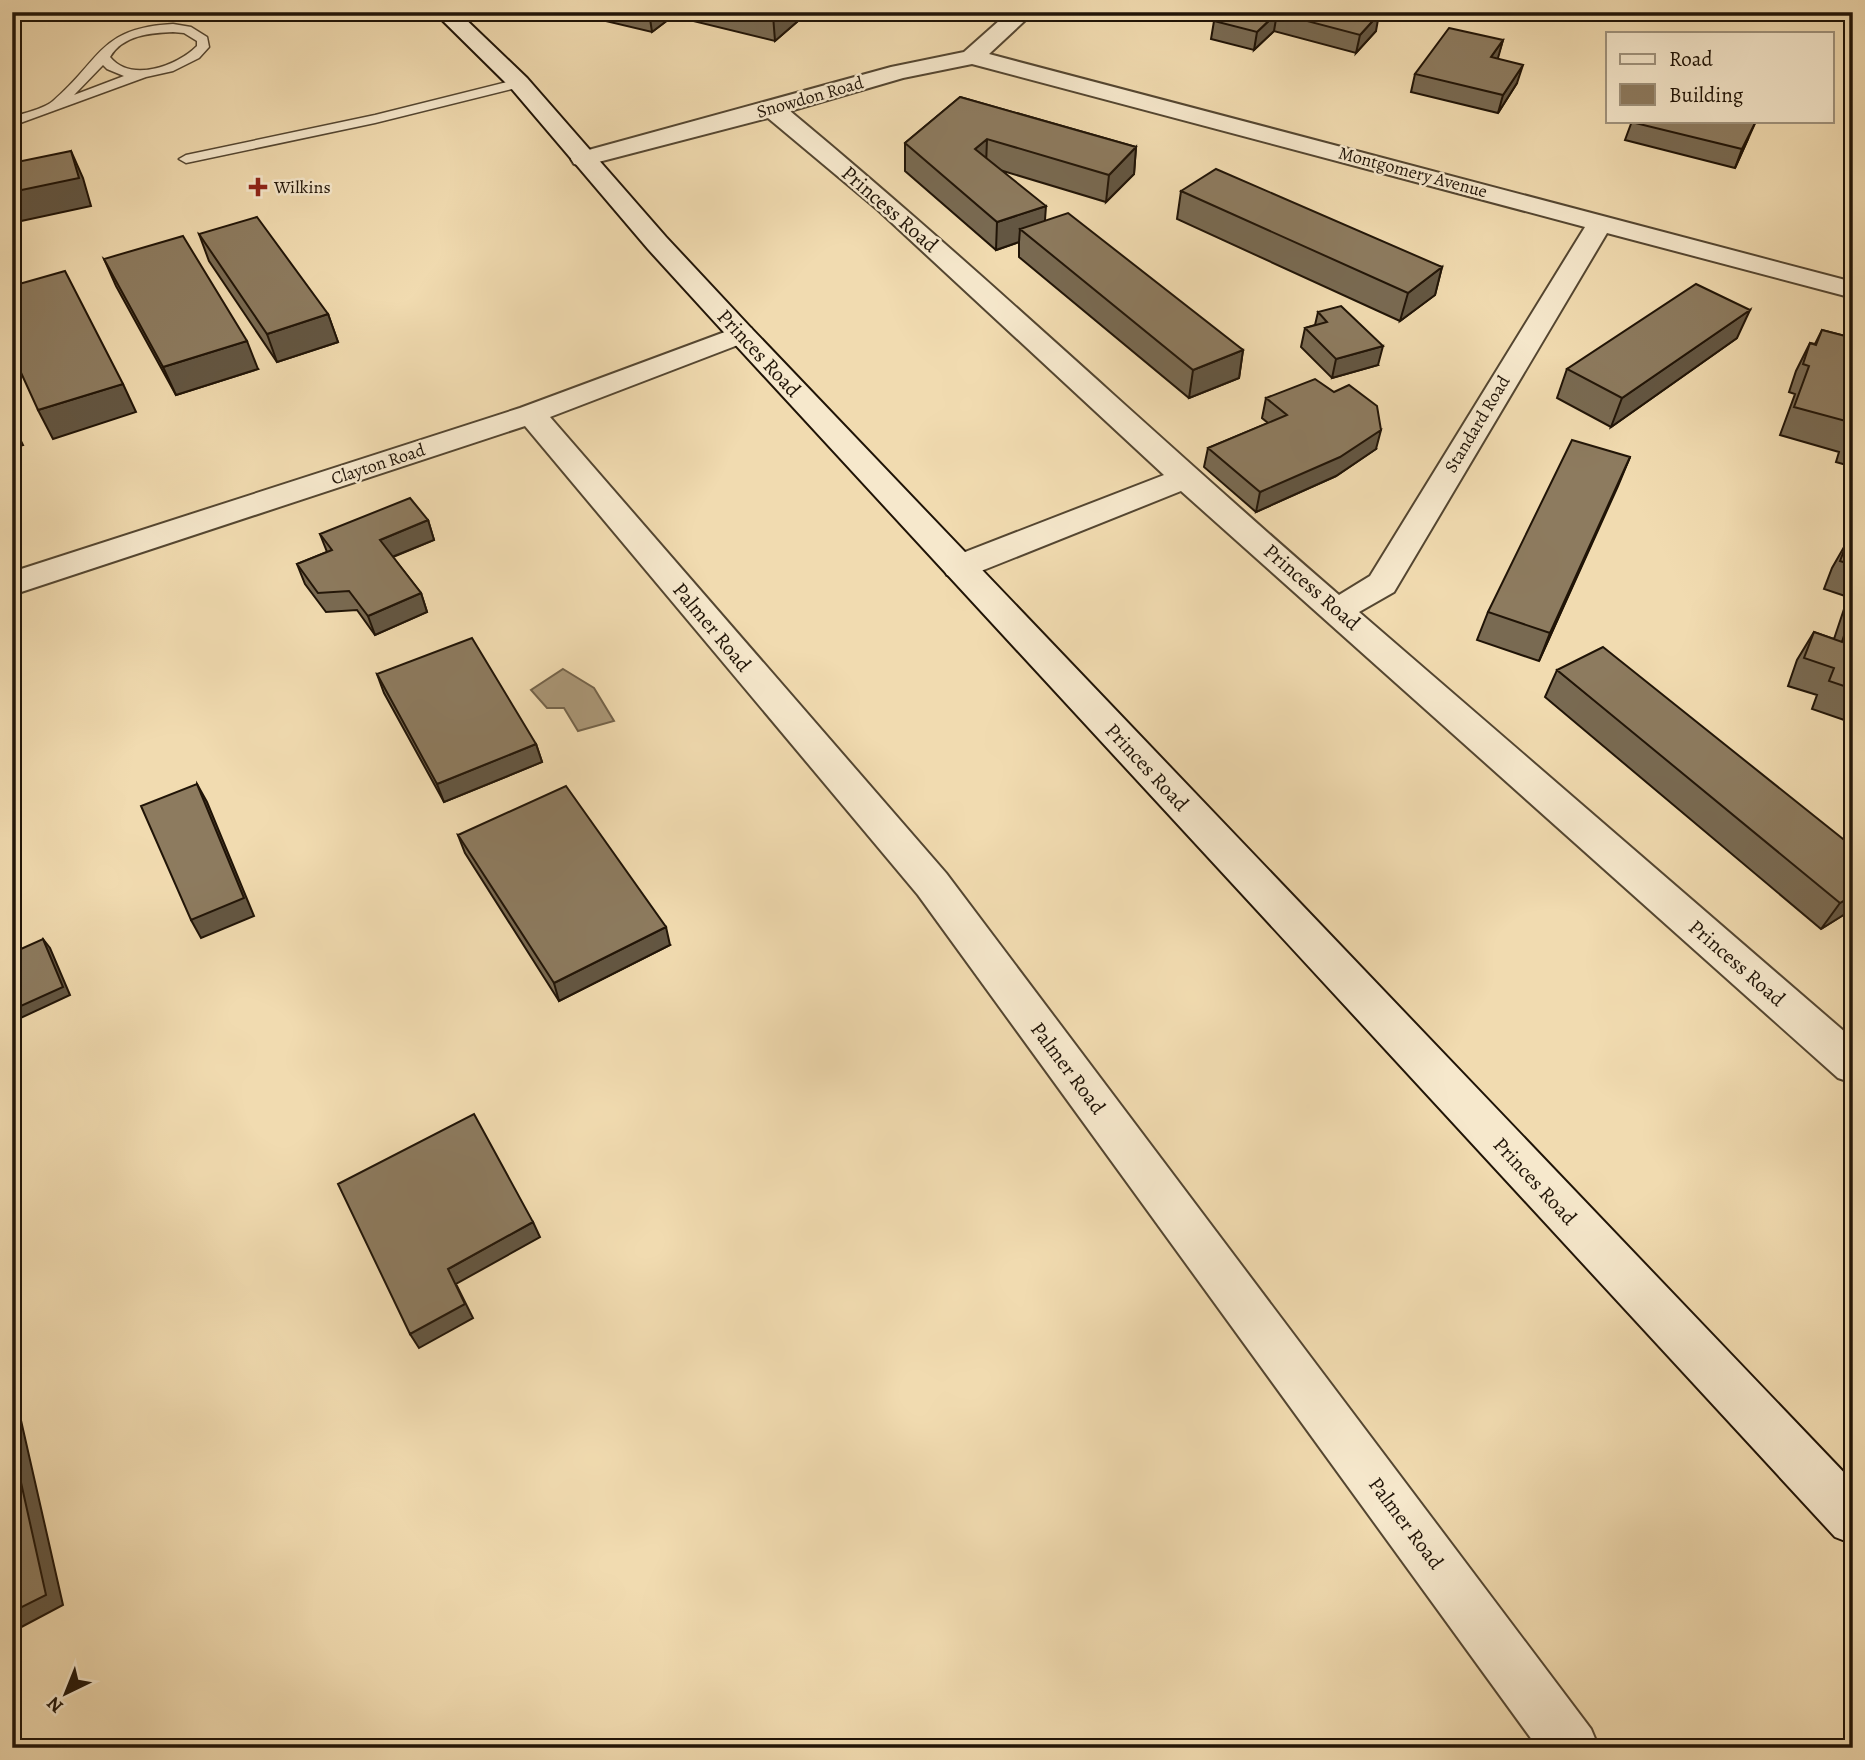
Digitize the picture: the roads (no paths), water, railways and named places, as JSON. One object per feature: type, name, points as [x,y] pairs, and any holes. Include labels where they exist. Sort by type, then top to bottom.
[{"type":"street","name":"Princes Road","points":[[445,12],[519,83],[583,159],[741,334],[1853,1519]]},
{"type":"street","name":"Snowdon Road","points":[[583,159],[899,72],[972,57],[1023,12]]},
{"type":"street","name":"Montgomery Avenue","points":[[972,57],[1853,290]]},
{"type":"street","name":"Princess Road","points":[[772,109],[887,205],[1185,478],[1853,1065]]},
{"type":"street","name":"Standard Road","points":[[1338,610],[1382,584],[1601,222]]},
{"type":"street","name":"Clayton Road","points":[[12,584],[531,414],[741,334]]},
{"type":"street","name":"Palmer Road","points":[[531,414],[932,884],[1572,1748]]},
{"type":"street","points":[[959,567],[1185,478]]},
{"type":"lane","points":[[169,12],[173,28]]},
{"type":"lane","points":[[12,122],[54,107],[143,73],[176,67],[198,54],[203,47],[202,40],[197,34],[173,28],[127,36],[115,42],[104,57],[54,107]]},
{"type":"lane","points":[[104,57],[107,64],[115,69],[143,73]]},
{"type":"lane","points":[[186,159],[375,119],[519,83]]},
{"type":"place","name":"Wilkins","points":[[258,187]]}]
